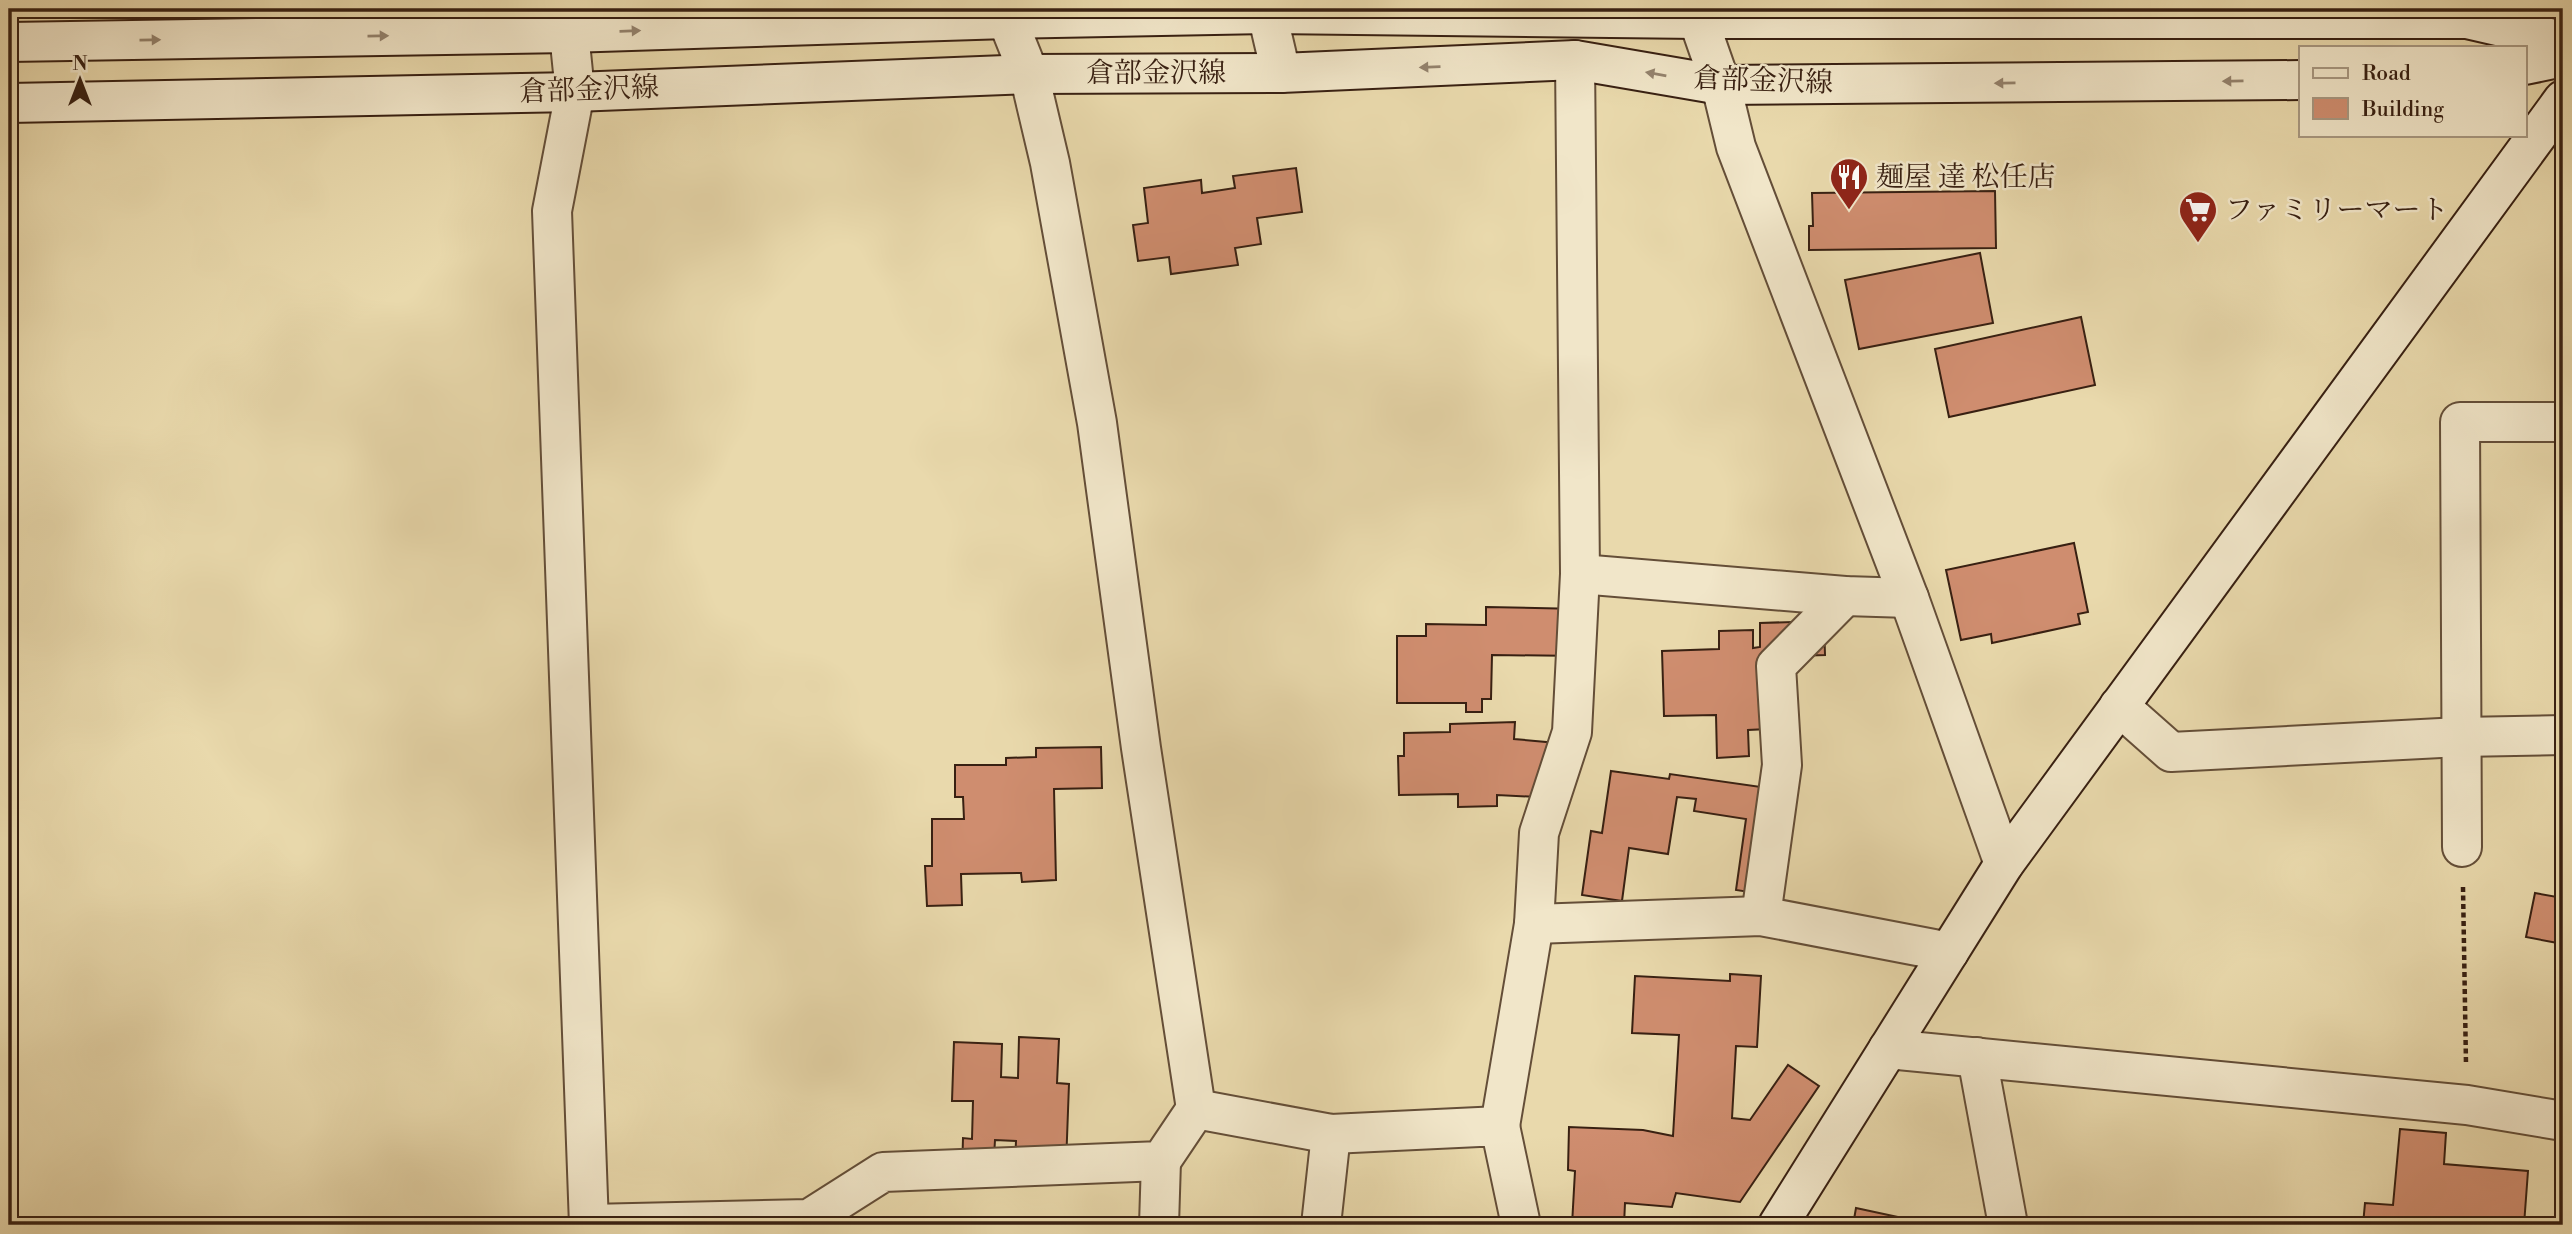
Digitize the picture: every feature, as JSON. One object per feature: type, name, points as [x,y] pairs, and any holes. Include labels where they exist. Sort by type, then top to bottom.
[{"type":"street","name":"倉部金沢線","points":[[9,42],[570,21],[1266,12],[2467,19],[2563,41]]},
{"type":"street","points":[[1266,12],[1281,73]]},
{"type":"street","points":[[1006,14],[1029,74],[1049,163],[1097,423],[1141,748],[1196,1109],[1161,1161],[1159,1225]]},
{"type":"street","points":[[1695,14],[1721,85],[1736,147],[1909,598],[2004,864]]},
{"type":"street","points":[[570,21],[575,92],[552,211],[589,1225],[809,1219],[883,1172],[1161,1161]]},
{"type":"street","points":[[2526,65],[2563,58]]},
{"type":"street","name":"倉部金沢線","points":[[9,103],[575,92],[1029,74],[1281,73],[1575,60],[1721,85],[2299,80]]},
{"type":"street","points":[[1521,1225],[1500,1126],[1534,924],[1539,833],[1572,732],[1580,574],[1575,60]]},
{"type":"street","points":[[1778,1225],[2004,864],[2563,100]]},
{"type":"street","points":[[2462,848],[2460,422],[2563,422]]},
{"type":"street","points":[[1580,574],[1845,596],[1909,598]]},
{"type":"street","points":[[1761,916],[1782,765],[1776,666],[1845,596]]},
{"type":"street","points":[[2119,706],[2171,752],[2460,737],[2563,735]]},
{"type":"street","points":[[1534,924],[1761,916],[1949,952]]},
{"type":"street","points":[[1888,1049],[2467,1105],[2563,1121]]},
{"type":"street","points":[[1977,1057],[2008,1225]]},
{"type":"street","points":[[1196,1109],[1331,1134],[1500,1126]]},
{"type":"street","points":[[1321,1225],[1331,1134]]},
{"type":"path","points":[[2462,848],[2467,1105]]},
{"type":"building","points":[[1296,168],[1302,212],[1257,218],[1261,244],[1235,248],[1238,265],[1171,274],[1169,257],[1138,261],[1133,225],[1148,223],[1144,188],[1201,180],[1202,193],[1235,188],[1233,176]]},
{"type":"building","points":[[1995,191],[1996,248],[1809,250],[1809,226],[1813,226],[1812,193]]},
{"type":"building","points":[[1980,253],[1993,323],[1859,349],[1845,280]]},
{"type":"building","points":[[2081,317],[2095,385],[1949,417],[1935,349]]},
{"type":"building","points":[[2074,543],[2088,612],[2078,614],[2080,624],[1992,643],[1991,634],[1961,640],[1946,570]]},
{"type":"building","points":[[1486,607],[1580,609],[1580,656],[1492,655],[1491,699],[1482,699],[1482,712],[1466,712],[1466,703],[1397,703],[1397,636],[1426,636],[1426,624],[1486,625]]},
{"type":"building","points":[[1824,621],[1825,655],[1765,657],[1768,729],[1748,730],[1749,756],[1717,758],[1716,715],[1664,716],[1662,651],[1719,649],[1719,631],[1753,630],[1753,648],[1760,647],[1760,623]]},
{"type":"building","points":[[1515,722],[1514,739],[1568,744],[1557,798],[1497,795],[1497,806],[1458,807],[1458,794],[1399,795],[1398,756],[1404,756],[1404,733],[1450,732],[1450,724]]},
{"type":"building","points":[[1101,747],[1102,788],[1054,789],[1056,880],[1022,882],[1021,873],[961,874],[962,905],[927,906],[925,866],[932,866],[932,819],[964,819],[963,797],[955,797],[955,765],[1006,765],[1006,758],[1036,757],[1036,748]]},
{"type":"building","points":[[1611,771],[1669,779],[1670,774],[1781,790],[1749,892],[1736,890],[1746,819],[1694,811],[1696,799],[1677,797],[1668,854],[1629,848],[1622,901],[1582,895],[1591,831],[1602,833]]},
{"type":"building","points":[[2535,893],[2563,898],[2563,944],[2526,937]]},
{"type":"building","points":[[1730,974],[1761,976],[1757,1047],[1736,1046],[1732,1118],[1750,1120],[1788,1065],[1819,1086],[1740,1202],[1676,1193],[1672,1207],[1625,1203],[1624,1225],[1572,1225],[1575,1171],[1568,1170],[1569,1127],[1643,1130],[1673,1136],[1679,1035],[1632,1033],[1635,976],[1730,981]]},
{"type":"building","points":[[1019,1037],[1059,1039],[1057,1083],[1069,1084],[1066,1165],[1015,1163],[1016,1141],[995,1140],[993,1174],[962,1173],[963,1138],[972,1139],[973,1101],[952,1101],[954,1042],[1002,1044],[1001,1077],[1018,1078]]},
{"type":"building","points":[[2400,1129],[2446,1133],[2444,1164],[2528,1171],[2524,1225],[2440,1225],[2400,1220],[2400,1225],[2363,1225],[2365,1203],[2393,1205]]},
{"type":"building","points":[[1856,1208],[1935,1225],[1853,1225]]},
{"type":"place","name":"麺屋 達 松任店","points":[[1849,211]]},
{"type":"place","name":"ファミリーマート","points":[[2198,244]]}]
